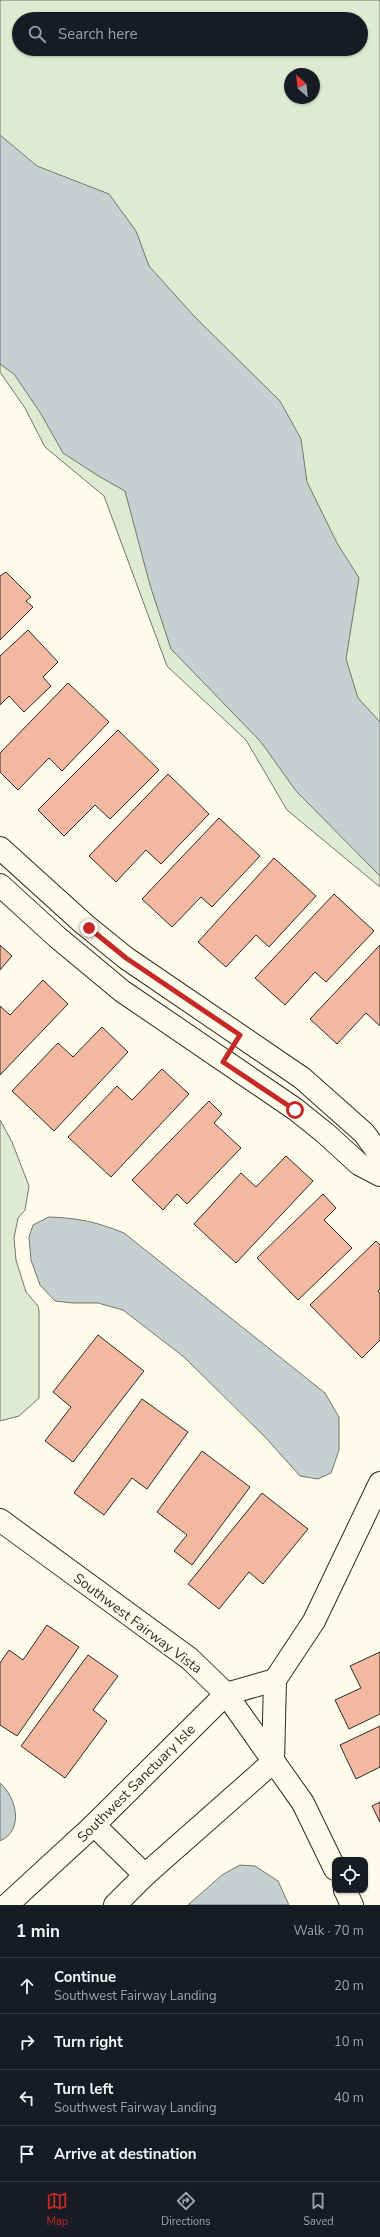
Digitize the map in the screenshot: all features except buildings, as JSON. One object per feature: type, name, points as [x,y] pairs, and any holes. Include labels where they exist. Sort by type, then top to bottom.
[{"type":"street","points":[[0,848],[89,928],[126,958],[302,1078],[364,1133],[380,1155]]},
{"type":"street","points":[[0,885],[70,948],[122,991],[223,1062],[295,1110],[325,1133],[359,1164],[380,1175]]},
{"type":"street","points":[[70,948],[89,928]]},
{"type":"street","points":[[223,1062],[240,1035]]},
{"type":"street","points":[[115,1905],[145,1875],[273,1762],[275,1680],[314,1621],[380,1483]]},
{"type":"street","name":"Southwest Fairway Vista","points":[[0,1520],[190,1659],[226,1694],[303,1803],[332,1863]]},
{"type":"street","name":"Southwest Sanctuary Isle","points":[[7,1905],[94,1825],[226,1694],[275,1680]]},
{"type":"street","points":[[94,1825],[145,1875]]},
{"type":"street","points":[[346,1893],[352,1905]]},
{"type":"green space","points":[[0,0],[380,0],[380,887],[287,810],[246,740],[167,666],[104,496],[45,447],[25,408],[0,372]]},
{"type":"green space","points":[[0,1120],[12,1142],[29,1186],[25,1210],[18,1218],[14,1238],[16,1260],[26,1292],[38,1306],[39,1311],[39,1398],[19,1416],[0,1421]]},
{"type":"shaded area","points":[[0,135],[37,166],[109,194],[136,231],[149,266],[194,316],[280,401],[301,439],[307,482],[337,543],[359,578],[346,659],[358,698],[380,722],[380,876],[296,791],[261,742],[171,649],[150,585],[125,491],[63,453],[41,414],[14,374],[0,364]]},
{"type":"shaded area","points":[[49,1217],[87,1221],[124,1233],[325,1393],[339,1417],[339,1450],[331,1473],[318,1479],[300,1476],[265,1437],[184,1357],[123,1310],[98,1303],[55,1301],[40,1285],[31,1260],[29,1237],[33,1225]]},
{"type":"shaded area","points":[[0,1783],[6,1789],[14,1805],[15,1822],[13,1829],[8,1836],[0,1841]]},
{"type":"shaded area","points":[[240,1865],[255,1866],[278,1881],[289,1905],[188,1905],[222,1875]]},
{"type":"route","points":[[89,928],[126,958],[240,1035],[223,1062],[295,1110]]}]
